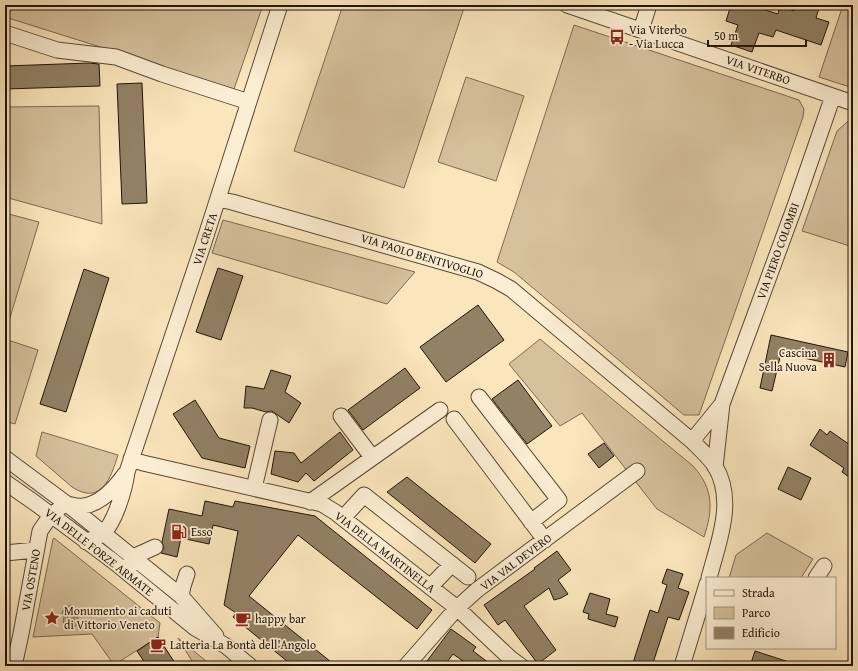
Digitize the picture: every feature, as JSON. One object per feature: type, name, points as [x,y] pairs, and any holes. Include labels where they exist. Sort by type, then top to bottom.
[{"type":"street","name":"VIA CRETA","points":[[103,534],[111,522],[126,485],[129,466],[218,199],[280,5]]},
{"type":"street","name":"VIA VITERBO","points":[[568,5],[853,103]]},
{"type":"street","points":[[641,30],[649,5]]},
{"type":"street","points":[[5,33],[57,50],[116,57],[162,74],[249,102]]},
{"type":"street","name":"VIA PIERO COLOMBI","points":[[715,467],[722,404],[795,206],[833,96]]},
{"type":"street","name":"VIA PAOLO BENTIVOGLIO","points":[[218,199],[478,272],[498,280],[511,289],[692,441],[715,467]]},
{"type":"street","points":[[479,397],[559,500],[531,522]]},
{"type":"street","name":"VIA PIERO COLOMBI","points":[[692,441],[722,404]]},
{"type":"street","points":[[310,502],[440,410]]},
{"type":"street","points":[[341,416],[372,457]]},
{"type":"street","points":[[454,419],[545,540]]},
{"type":"street","points":[[254,488],[270,420]]},
{"type":"street","name":"VIA DELLE FORZE ARMATE","points":[[5,458],[67,504],[181,596],[226,646],[250,666]]},
{"type":"street","name":"VIA DELLA MARTINELLA","points":[[129,466],[143,464],[322,504],[343,518],[457,608],[510,658],[521,666]]},
{"type":"street","name":"VIA CRETA","points":[[67,504],[81,507],[93,504],[115,488],[129,466]]},
{"type":"street","points":[[709,577],[724,521],[726,502],[722,484],[715,467]]},
{"type":"street","name":"VIA VAL DEVERO","points":[[406,666],[457,608],[477,590],[637,471]]},
{"type":"street","name":"VIA DELLE FORZE ARMATE","points":[[5,482],[128,574],[195,628],[226,646]]},
{"type":"street","name":"VIA VAL DEVERO","points":[[343,518],[364,495],[468,577]]},
{"type":"street","name":"VIA OSTENO","points":[[14,666],[40,531],[51,515],[67,504]]},
{"type":"street","points":[[86,542],[103,534]]},
{"type":"street","points":[[128,574],[132,557],[155,547]]},
{"type":"street","points":[[5,553],[36,550]]},
{"type":"street","points":[[430,587],[452,564]]},
{"type":"street","points":[[166,604],[181,596],[187,574]]},
{"type":"street","points":[[682,666],[703,616],[706,592]]},
{"type":"green space","points":[[5,5],[263,5],[234,89],[5,17]]},
{"type":"green space","points":[[343,5],[465,5],[404,188],[294,151]]},
{"type":"green space","points":[[843,5],[853,5],[853,88],[819,77]]},
{"type":"green space","points":[[574,25],[799,100],[804,109],[803,117],[699,415],[684,415],[514,272],[497,262]]},
{"type":"green space","points":[[466,77],[524,96],[496,181],[438,162]]},
{"type":"green space","points":[[99,106],[102,224],[5,197],[5,107]]},
{"type":"green space","points":[[853,121],[853,247],[802,231],[837,131],[847,122]]},
{"type":"green space","points":[[5,213],[39,222],[5,334]]},
{"type":"green space","points":[[223,220],[415,272],[387,304],[212,253]]},
{"type":"green space","points":[[5,339],[38,350],[15,424],[5,421]]},
{"type":"green space","points":[[540,339],[693,466],[705,483],[710,500],[709,518],[704,537],[657,509],[582,413],[560,426],[509,364]]},
{"type":"green space","points":[[42,432],[118,455],[112,472],[103,487],[90,493],[82,492],[72,487],[36,456]]},
{"type":"green space","points":[[767,533],[813,559],[802,577],[729,577],[736,555]]},
{"type":"green space","points":[[54,538],[160,623],[158,637],[114,665],[92,634],[33,637]]},
{"type":"green space","points":[[178,638],[212,666],[195,666]]},
{"type":"water","points":[[72,605],[78,610],[79,615],[77,617],[79,621],[74,627],[68,628],[64,624],[64,617],[62,613],[65,607]]},
{"type":"building","points":[[731,5],[749,5],[778,14],[780,6],[794,11],[796,5],[820,5],[816,18],[829,22],[821,45],[776,30],[773,37],[759,33],[752,52],[731,45],[738,25],[726,21]]},
{"type":"building","points":[[89,63],[99,64],[100,86],[5,89],[5,66]]},
{"type":"building","points":[[142,83],[147,203],[122,204],[117,84]]},
{"type":"building","points":[[218,268],[243,276],[221,340],[196,332]]},
{"type":"building","points":[[84,269],[109,278],[66,412],[40,404]]},
{"type":"building","points":[[478,305],[504,340],[446,382],[420,347]]},
{"type":"building","name":"Cascina Sella Nuova","points":[[771,335],[848,352],[845,367],[781,353],[772,391],[760,388]]},
{"type":"building","points":[[405,368],[420,388],[363,430],[348,410]]},
{"type":"building","points":[[271,370],[291,376],[285,392],[301,403],[289,423],[272,411],[266,412],[252,408],[244,408],[246,386],[264,389]]},
{"type":"building","points":[[518,380],[552,426],[527,444],[492,399]]},
{"type":"building","points":[[195,400],[219,438],[250,446],[245,468],[202,458],[173,414]]},
{"type":"building","points":[[820,429],[827,435],[830,431],[853,447],[853,480],[842,472],[844,468],[810,445]]},
{"type":"building","points":[[340,432],[353,450],[314,481],[306,473],[298,482],[271,474],[275,451],[294,453],[301,463]]},
{"type":"building","points":[[604,443],[614,456],[599,468],[588,454]]},
{"type":"building","points":[[788,467],[811,478],[801,500],[778,489]]},
{"type":"building","points":[[407,477],[491,544],[475,563],[387,492]]},
{"type":"building","points":[[205,501],[233,507],[235,501],[315,516],[432,610],[417,629],[298,535],[249,596],[336,666],[293,666],[233,617],[236,613],[224,605],[238,531],[213,525],[209,544],[181,538],[177,557],[161,553],[164,548],[162,542],[169,509],[202,516]]},
{"type":"building","points":[[557,551],[571,570],[558,580],[568,594],[554,600],[549,588],[524,606],[556,650],[538,664],[505,620],[498,625],[484,605],[535,569],[534,568]]},
{"type":"building","points":[[667,569],[683,574],[678,588],[689,592],[679,620],[668,617],[652,666],[632,666],[650,610],[658,613],[667,585],[662,583]]},
{"type":"building","points":[[590,593],[610,599],[606,614],[618,617],[615,627],[588,619],[589,614],[583,612]]},
{"type":"building","points":[[451,629],[476,647],[473,651],[493,666],[470,666],[453,654],[444,666],[435,666],[427,661]]},
{"type":"building","points":[[158,637],[177,666],[147,666],[137,651]]},
{"type":"building","points":[[755,651],[795,664],[794,666],[750,666]]},
{"type":"place","name":"Via Viterbo - Via Lucca","points":[[617,37]]},
{"type":"place","name":"Cascina Sella Nuova","points":[[829,360]]},
{"type":"place","name":"Esso","points":[[179,532]]},
{"type":"place","name":"Monumento ai caduti di Vittorio Veneto","points":[[52,618]]},
{"type":"place","name":"happy bar","points":[[243,619]]},
{"type":"place","name":"Latteria La Bontà dell'Angolo","points":[[158,645]]}]
